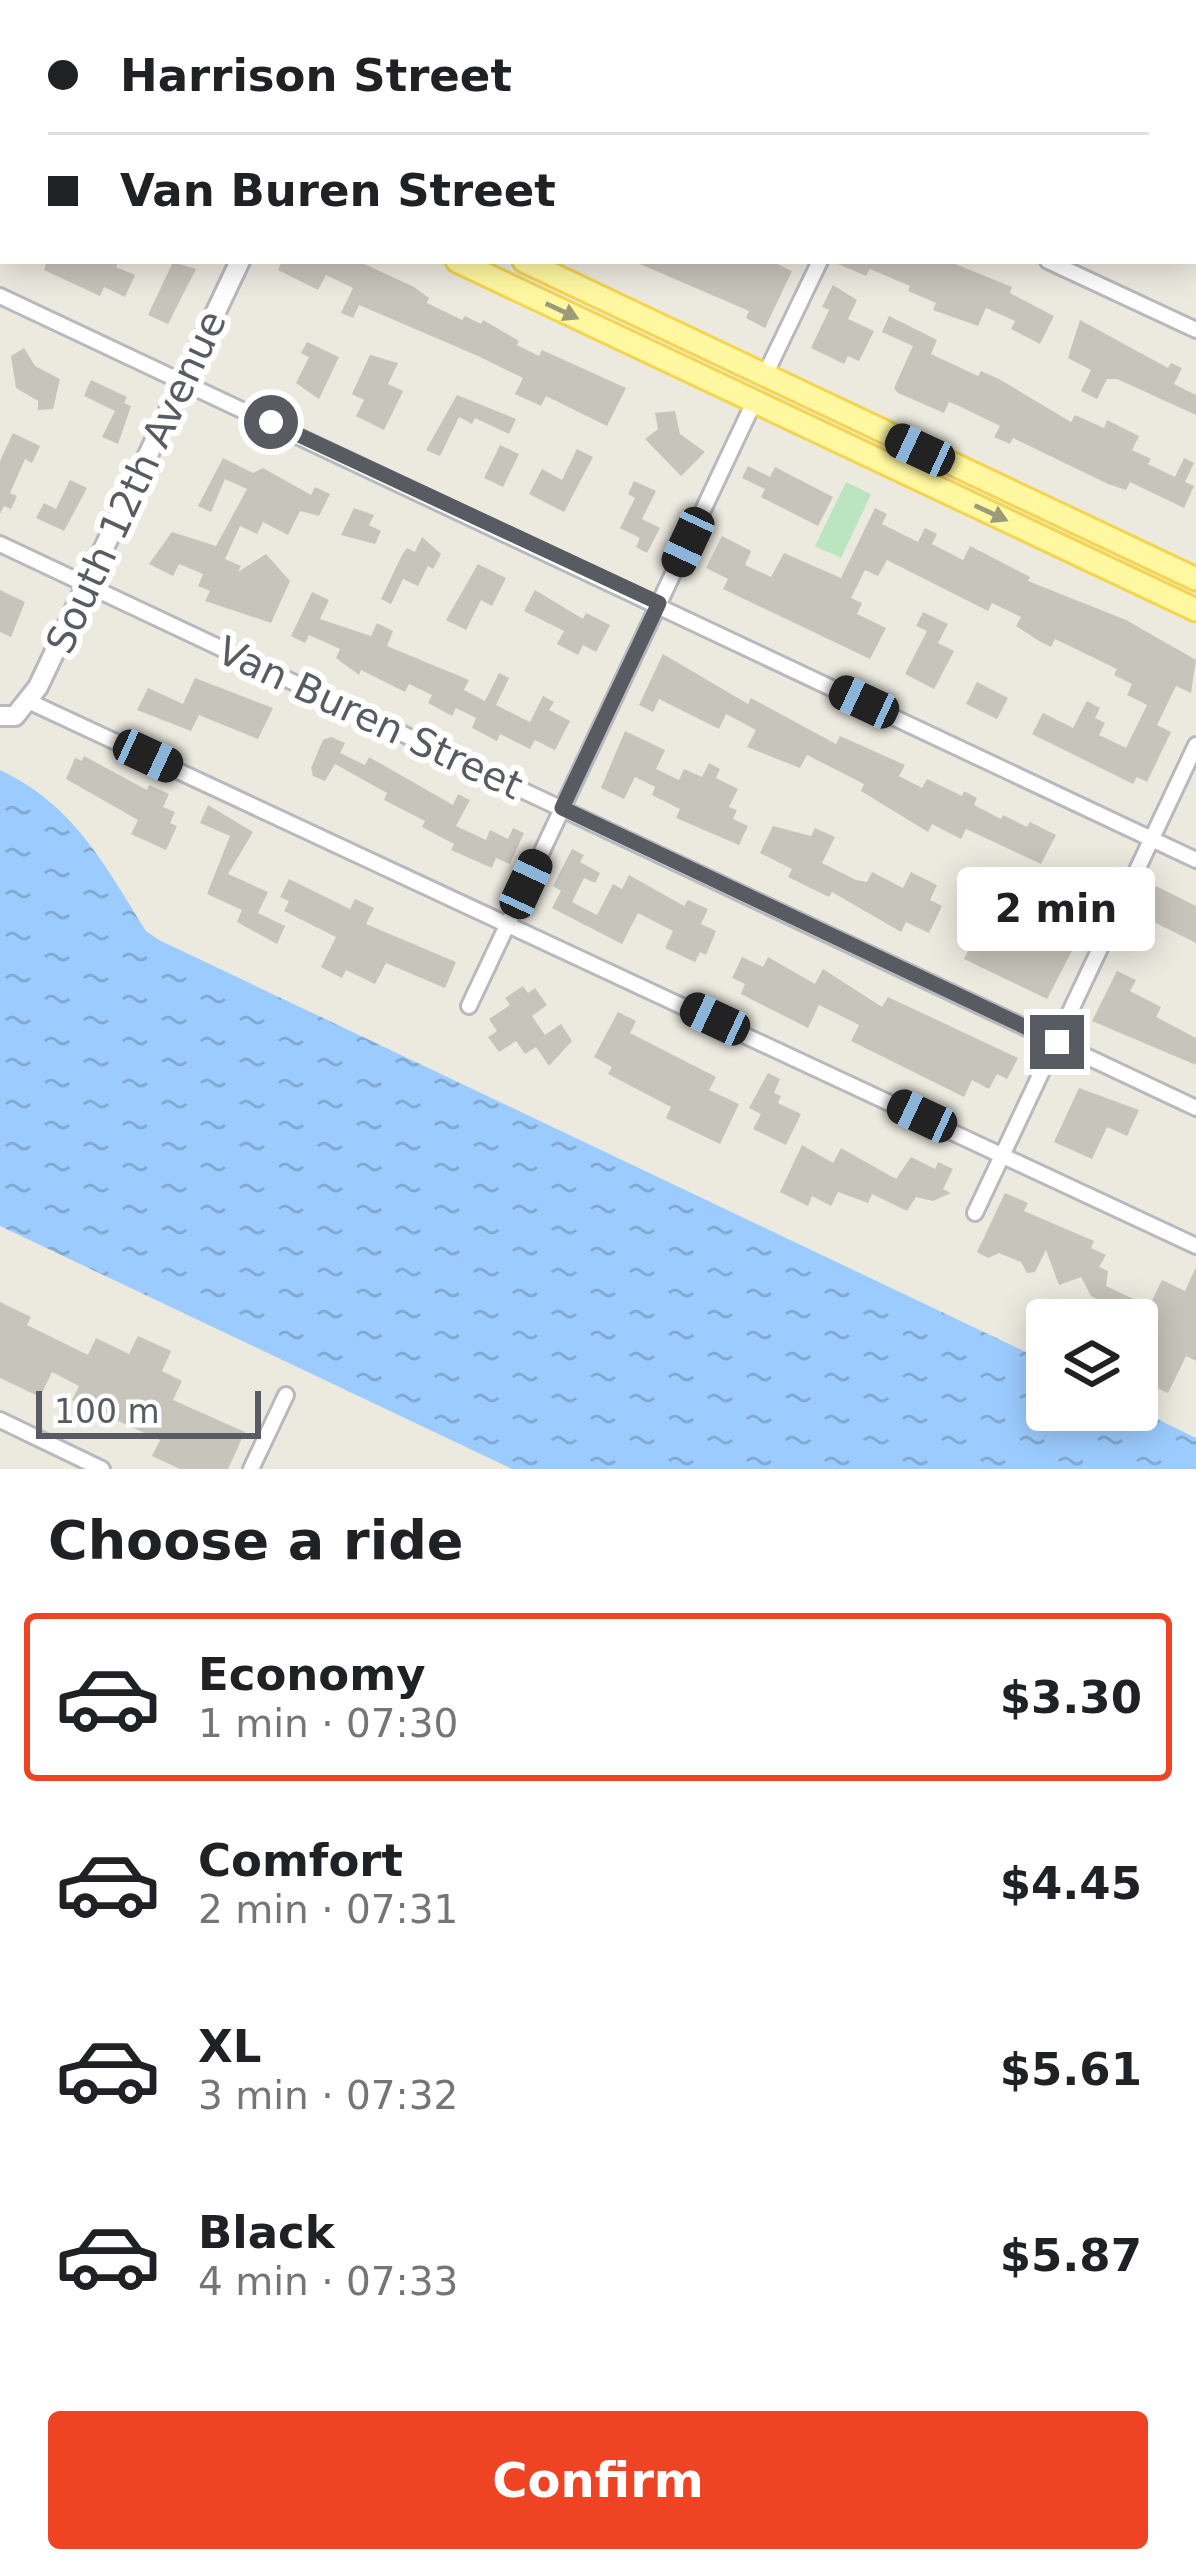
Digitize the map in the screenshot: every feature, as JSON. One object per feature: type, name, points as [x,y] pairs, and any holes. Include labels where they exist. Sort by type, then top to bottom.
[{"type":"main road","points":[[463,264],[1196,610]]},
{"type":"main road","points":[[530,264],[1196,579]]},
{"type":"main road","points":[[673,363],[765,375]]},
{"type":"main road","points":[[754,402],[820,403]]},
{"type":"street","name":"South 12th Avenue","points":[[28,701],[88,585],[239,264]]},
{"type":"street","points":[[765,375],[819,264]]},
{"type":"street","points":[[1054,264],[1196,330]]},
{"type":"street","points":[[0,296],[1196,860]]},
{"type":"street","points":[[469,1006],[754,402]]},
{"type":"street","name":"Van Buren Street","points":[[0,544],[1196,1108]]},
{"type":"street","points":[[0,716],[15,716],[28,701],[1196,1246]]},
{"type":"street","points":[[975,1213],[1196,745]]},
{"type":"street","points":[[251,1469],[286,1395]]},
{"type":"street","points":[[0,1420],[102,1469]]},
{"type":"green space","points":[[846,482],[871,494],[841,558],[815,546]]},
{"type":"water","points":[[0,770],[26,784],[67,818],[101,860],[146,931],[159,940],[1026,1352],[1026,1431],[1158,1431],[1158,1419],[1196,1438],[1196,1469],[512,1469],[0,1226]]},
{"type":"building","points":[[46,264],[118,264],[135,275],[125,297],[104,287],[100,296],[44,270]]},
{"type":"building","points":[[172,264],[196,269],[168,324],[148,315]]},
{"type":"building","points":[[281,264],[364,264],[414,287],[429,298],[427,303],[462,320],[465,316],[481,324],[483,320],[539,356],[542,350],[626,388],[607,426],[546,396],[541,406],[515,394],[523,378],[478,356],[359,305],[353,318],[341,313],[353,288],[326,275],[318,290],[278,270]]},
{"type":"building","points":[[640,264],[777,264],[792,271],[765,328],[746,318],[749,311]]},
{"type":"building","points":[[838,264],[955,264],[1012,287],[1010,293],[1054,316],[1040,344],[1011,329],[1015,321],[986,308],[978,326],[933,310],[936,303],[908,291],[910,286],[870,269],[866,276]]},
{"type":"building","points":[[833,285],[857,300],[848,319],[874,331],[859,361],[848,356],[844,364],[811,348],[829,310],[822,307]]},
{"type":"building","points":[[889,316],[937,340],[931,354],[978,376],[981,371],[999,379],[1071,422],[1075,415],[1104,428],[1107,420],[1139,436],[1132,450],[1151,459],[1148,464],[1175,477],[1184,458],[1194,463],[1185,482],[1194,486],[1184,508],[1130,482],[1126,490],[1108,484],[1013,438],[1010,444],[994,437],[1000,426],[957,405],[949,402],[944,413],[898,393],[894,388],[913,346],[882,332]]},
{"type":"building","points":[[1080,320],[1168,368],[1171,363],[1182,368],[1174,384],[1196,395],[1196,415],[1117,379],[1107,379],[1097,399],[1081,391],[1091,370],[1068,358]]},
{"type":"building","points":[[307,342],[339,357],[319,399],[296,383],[309,357],[301,353]]},
{"type":"building","points":[[24,348],[35,366],[60,379],[53,409],[38,410],[38,401],[16,388],[11,356]]},
{"type":"building","points":[[370,355],[398,363],[388,384],[403,391],[384,430],[356,416],[364,400],[352,394]]},
{"type":"building","points":[[91,380],[127,397],[124,403],[131,406],[118,444],[102,437],[115,411],[84,396]]},
{"type":"building","points":[[457,395],[516,419],[509,434],[475,418],[472,424],[459,417],[440,456],[426,450]]},
{"type":"building","points":[[675,411],[680,434],[705,452],[681,476],[645,439],[658,429],[655,413]]},
{"type":"building","points":[[13,433],[40,446],[32,463],[25,459],[10,493],[17,496],[11,509],[4,506],[0,514],[0,461]]},
{"type":"building","points":[[500,445],[519,454],[503,487],[484,478]]},
{"type":"building","points":[[577,449],[593,457],[564,512],[529,494],[542,469],[562,480]]},
{"type":"building","points":[[223,458],[253,473],[263,468],[311,495],[315,487],[330,494],[319,516],[300,511],[288,535],[263,522],[257,534],[240,526],[225,559],[241,566],[238,572],[266,554],[290,581],[271,623],[205,601],[210,591],[198,586],[203,574],[179,564],[173,576],[149,564],[172,532],[216,546],[247,489],[225,479],[211,512],[198,506]]},
{"type":"building","points":[[748,466],[770,477],[775,467],[833,497],[818,526],[761,497],[765,489],[742,478]]},
{"type":"building","points":[[70,480],[87,488],[64,531],[36,518],[44,503],[56,509]]},
{"type":"building","points":[[634,481],[656,491],[642,519],[660,528],[647,553],[636,547],[640,538],[620,528],[635,498],[628,494]]},
{"type":"building","points":[[354,508],[374,515],[369,525],[381,531],[375,544],[341,535]]},
{"type":"building","points":[[875,508],[887,514],[882,524],[918,542],[925,528],[937,534],[932,544],[963,560],[970,546],[1030,577],[1028,581],[1126,620],[1196,660],[1191,693],[1176,686],[1157,725],[1171,732],[1147,782],[1137,777],[1133,784],[1032,734],[1043,713],[1073,728],[1087,701],[1100,708],[1095,718],[1105,723],[1099,735],[1126,748],[1147,705],[1127,695],[1132,684],[1114,675],[1117,669],[1055,639],[1051,647],[1039,641],[1016,626],[1021,617],[992,603],[988,611],[887,560],[878,576],[865,570],[851,598],[862,603],[857,614],[886,628],[870,659],[723,589],[728,579],[706,568],[722,536],[751,551],[745,565],[771,577],[784,553],[841,578]]},
{"type":"building","points":[[422,537],[441,554],[433,569],[428,566],[418,586],[403,579],[391,604],[381,599],[402,555],[407,548],[415,552]]},
{"type":"building","points":[[478,564],[506,578],[492,606],[481,600],[466,630],[446,620]]},
{"type":"building","points":[[0,590],[25,602],[11,637],[0,632]]},
{"type":"building","points":[[535,590],[583,619],[586,613],[610,625],[596,652],[583,645],[578,655],[557,644],[564,631],[524,611]]},
{"type":"building","points":[[312,592],[329,600],[320,619],[371,636],[377,623],[393,631],[387,646],[469,680],[464,690],[485,701],[499,673],[509,678],[496,705],[530,722],[543,696],[554,702],[549,710],[570,721],[555,750],[535,740],[530,749],[500,734],[497,741],[472,728],[476,718],[456,708],[452,716],[428,703],[432,695],[409,684],[405,692],[361,670],[359,675],[336,658],[340,649],[309,635],[305,643],[291,636]]},
{"type":"building","points":[[923,612],[948,624],[938,643],[954,651],[934,689],[905,674],[927,631],[916,626]]},
{"type":"building","points":[[663,654],[748,704],[751,698],[836,744],[840,736],[905,765],[899,776],[922,788],[927,779],[962,796],[964,791],[977,798],[974,805],[1001,819],[1003,815],[1027,827],[1030,822],[1056,835],[1041,864],[966,829],[961,839],[932,824],[928,832],[861,791],[864,784],[807,755],[800,768],[747,747],[756,730],[726,714],[719,729],[659,699],[653,712],[639,705]]},
{"type":"building","points":[[195,678],[273,708],[258,739],[199,715],[191,731],[137,710],[148,688],[183,704]]},
{"type":"building","points":[[977,682],[1008,698],[997,719],[966,704]]},
{"type":"building","points":[[625,731],[665,750],[656,769],[679,780],[684,769],[702,777],[709,763],[720,769],[716,778],[738,789],[729,807],[737,810],[733,819],[748,826],[739,845],[676,818],[680,809],[652,795],[655,787],[635,777],[624,799],[601,788]]},
{"type":"building","points":[[331,737],[345,743],[340,753],[365,765],[369,757],[453,805],[458,794],[470,800],[456,826],[486,840],[490,830],[508,839],[513,828],[524,833],[510,864],[496,858],[492,868],[451,850],[454,844],[422,827],[425,821],[384,800],[387,793],[335,764],[325,781],[313,776],[311,768],[323,740]]},
{"type":"building","points":[[84,756],[147,790],[149,785],[169,794],[163,807],[175,812],[170,823],[177,826],[166,850],[131,834],[138,820],[66,779],[75,758],[82,761]]},
{"type":"building","points":[[208,805],[253,832],[228,874],[268,892],[258,913],[285,926],[277,944],[237,922],[242,910],[207,894],[230,836],[200,823]]},
{"type":"building","points":[[773,826],[811,836],[815,828],[835,837],[822,863],[856,880],[867,882],[872,872],[903,888],[911,872],[937,885],[930,900],[942,906],[929,933],[906,922],[901,932],[832,892],[829,897],[788,877],[792,869],[760,853]]},
{"type":"building","points":[[572,849],[584,855],[580,862],[600,873],[595,883],[584,878],[572,902],[597,915],[613,884],[622,889],[629,875],[684,906],[688,900],[708,909],[701,924],[716,931],[706,955],[700,952],[695,962],[665,948],[673,931],[638,913],[622,944],[552,908],[561,891],[553,886]]},
{"type":"building","points":[[289,879],[350,909],[355,899],[374,908],[366,924],[456,962],[445,988],[386,963],[375,984],[346,970],[342,978],[321,967],[336,937],[284,911],[289,901],[280,897]]},
{"type":"building","points":[[1156,886],[1196,906],[1196,943],[1142,916]]},
{"type":"building","points":[[982,922],[1047,947],[1057,928],[1078,939],[1047,999],[964,959]]},
{"type":"building","points":[[742,957],[763,967],[768,957],[815,984],[823,969],[882,1007],[888,997],[1018,1058],[1007,1079],[997,1074],[989,1089],[972,1080],[964,1097],[851,1041],[859,1025],[819,1005],[808,1028],[741,994],[745,984],[732,978]]},
{"type":"building","points":[[1117,971],[1136,980],[1130,991],[1161,1007],[1156,1017],[1196,1038],[1196,1065],[1092,1021]]},
{"type":"building","points":[[523,986],[528,993],[535,988],[547,1005],[532,1016],[545,1035],[561,1024],[572,1041],[549,1066],[536,1047],[525,1054],[516,1041],[499,1052],[488,1037],[497,1031],[489,1019],[510,1005],[505,998]]},
{"type":"building","points":[[618,1012],[636,1021],[630,1033],[716,1077],[709,1090],[739,1104],[720,1144],[666,1118],[671,1107],[608,1074],[612,1067],[594,1057]]},
{"type":"building","points":[[768,1073],[780,1079],[774,1093],[781,1096],[778,1103],[801,1114],[786,1145],[753,1129],[761,1114],[749,1108]]},
{"type":"building","points":[[1079,1088],[1139,1110],[1127,1136],[1107,1127],[1092,1159],[1054,1142]]},
{"type":"building","points":[[802,1145],[833,1163],[841,1148],[896,1179],[911,1157],[935,1169],[938,1162],[953,1169],[943,1189],[951,1193],[933,1201],[916,1197],[907,1211],[872,1194],[868,1203],[838,1192],[831,1206],[812,1196],[808,1206],[780,1192]]},
{"type":"building","points":[[1005,1193],[1028,1203],[1024,1211],[1094,1241],[1091,1248],[1106,1255],[1099,1267],[1108,1271],[1106,1286],[1134,1299],[1097,1299],[1081,1277],[1059,1285],[1046,1250],[1035,1272],[1027,1273],[1021,1262],[999,1253],[988,1258],[977,1252]]},
{"type":"building","points":[[1196,1267],[1196,1361],[1186,1356],[1168,1393],[1158,1388],[1158,1299],[1153,1299],[1162,1280],[1185,1291]]},
{"type":"building","points":[[0,1302],[31,1317],[27,1325],[88,1355],[96,1338],[129,1354],[138,1336],[171,1351],[162,1371],[182,1381],[173,1400],[245,1432],[228,1469],[180,1469],[152,1456],[160,1440],[72,1400],[79,1386],[52,1372],[40,1397],[0,1378]]},
{"type":"route","points":[[271,422],[659,603],[562,808],[1057,1042]]}]
